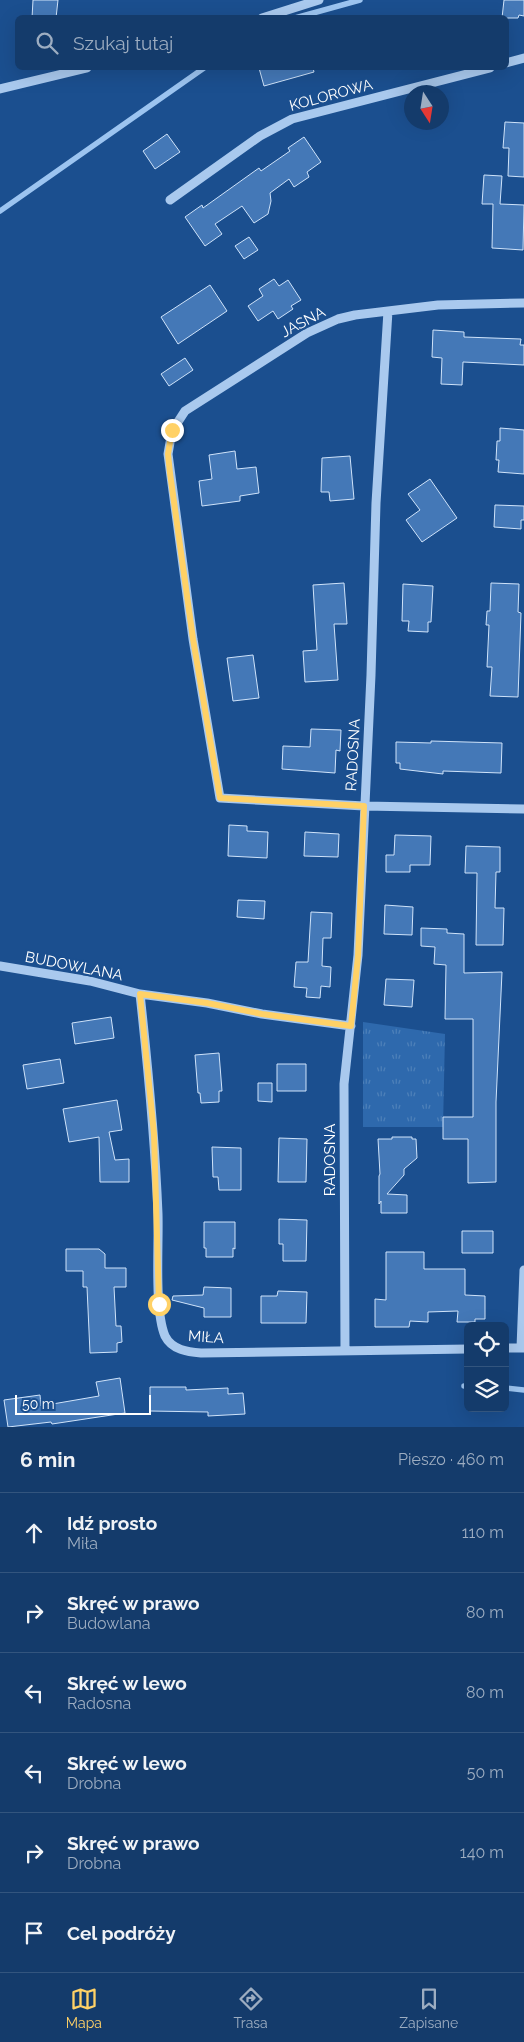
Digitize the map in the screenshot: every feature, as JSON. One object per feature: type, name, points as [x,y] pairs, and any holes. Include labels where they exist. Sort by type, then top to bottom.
[{"type":"street","points":[[272,15],[319,0]]},
{"type":"street","points":[[509,62],[524,58]]},
{"type":"street","points":[[0,89],[79,70]]},
{"type":"street","name":"KOLOROWA","points":[[170,200],[260,136],[292,119],[482,70]]},
{"type":"street","name":"JASNA","points":[[364,806],[220,798],[193,639],[170,473],[168,454],[172,430],[185,411],[196,403],[307,333],[338,319],[388,310],[438,305],[524,302]]},
{"type":"street","name":"RADOSNA","points":[[345,1351],[344,1084],[358,956],[371,675],[376,503],[388,310]]},
{"type":"street","points":[[364,806],[524,809]]},
{"type":"street","name":"BUDOWLANA","points":[[0,966],[90,981],[140,994],[351,1026]]},
{"type":"street","name":"MIŁA","points":[[140,994],[154,1134],[159,1304],[166,1337],[174,1346],[185,1351],[201,1353],[464,1349]]},
{"type":"street","points":[[509,1348],[522,1348],[524,1270]]},
{"type":"green space","points":[[363,1022],[445,1034],[443,1127],[363,1127]]},
{"type":"building","points":[[33,0],[58,0],[56,15],[32,15]]},
{"type":"building","points":[[504,0],[524,0],[524,16],[519,15],[518,18],[509,18],[509,15],[502,15]]},
{"type":"building","points":[[260,70],[314,70],[314,72],[264,86]]},
{"type":"building","points":[[505,122],[524,123],[524,177],[508,176],[509,148],[503,148]]},
{"type":"building","points":[[167,134],[180,152],[155,169],[143,151]]},
{"type":"building","points":[[304,137],[321,162],[307,172],[309,177],[294,187],[289,179],[270,193],[271,201],[268,214],[254,223],[242,206],[215,224],[222,234],[205,246],[185,217],[202,205],[203,208],[259,168],[261,171],[290,151],[288,148]]},
{"type":"building","points":[[484,175],[502,176],[500,204],[524,205],[523,250],[492,248],[493,204],[482,204]]},
{"type":"building","points":[[249,237],[258,250],[244,259],[235,246]]},
{"type":"building","points":[[274,279],[279,286],[288,280],[301,300],[291,306],[293,309],[278,319],[273,311],[258,321],[248,306],[263,296],[259,289]]},
{"type":"building","points":[[210,285],[227,311],[178,344],[161,317]]},
{"type":"building","points":[[433,330],[464,332],[464,337],[521,339],[520,345],[524,345],[524,365],[463,362],[462,385],[441,384],[442,358],[432,357]]},
{"type":"building","points":[[185,358],[193,370],[169,386],[161,374]]},
{"type":"building","points":[[500,428],[524,430],[524,474],[498,472],[499,460],[496,460],[497,441],[500,441]]},
{"type":"building","points":[[235,451],[237,469],[256,467],[259,493],[240,496],[240,501],[202,506],[199,481],[212,479],[209,455]]},
{"type":"building","points":[[350,456],[354,499],[330,501],[329,492],[321,492],[322,458]]},
{"type":"building","points":[[430,479],[457,518],[422,542],[406,520],[420,510],[408,494]]},
{"type":"building","points":[[495,505],[524,506],[524,520],[521,520],[521,529],[494,527]]},
{"type":"building","points":[[344,583],[347,624],[334,624],[338,680],[305,682],[303,651],[317,650],[313,585]]},
{"type":"building","points":[[491,583],[519,584],[518,612],[521,613],[518,697],[490,696],[492,667],[487,667],[489,625],[486,625],[487,611],[490,611]]},
{"type":"building","points":[[403,584],[433,586],[431,622],[428,622],[428,632],[408,631],[409,621],[402,621]]},
{"type":"building","points":[[253,655],[259,698],[233,701],[227,658]]},
{"type":"building","points":[[311,729],[341,730],[340,751],[336,750],[335,773],[282,769],[283,746],[310,747]]},
{"type":"building","points":[[431,741],[502,743],[501,773],[443,771],[443,774],[400,769],[400,763],[396,763],[396,742],[431,743]]},
{"type":"building","points":[[229,825],[247,826],[247,831],[268,832],[267,858],[228,856]]},
{"type":"building","points":[[305,832],[339,834],[338,857],[304,856]]},
{"type":"building","points":[[395,835],[431,836],[430,865],[410,865],[410,872],[386,872],[386,855],[394,855]]},
{"type":"building","points":[[466,846],[500,847],[500,872],[496,872],[495,908],[504,908],[503,945],[476,945],[477,873],[465,873]]},
{"type":"building","points":[[238,900],[265,901],[264,919],[237,917]]},
{"type":"building","points":[[385,905],[413,907],[412,935],[384,934]]},
{"type":"building","points":[[311,912],[332,913],[331,938],[323,938],[322,966],[331,967],[330,987],[321,986],[320,998],[306,997],[307,988],[294,987],[296,962],[308,962]]},
{"type":"building","points":[[421,928],[447,929],[447,933],[464,934],[464,973],[502,972],[496,1102],[496,1182],[468,1183],[468,1139],[443,1139],[443,1117],[473,1117],[473,1019],[445,1019],[446,965],[434,964],[435,947],[421,946]]},
{"type":"building","points":[[386,979],[414,980],[412,1007],[384,1005]]},
{"type":"building","points":[[111,1017],[114,1038],[75,1044],[72,1023]]},
{"type":"building","points":[[219,1053],[222,1091],[219,1091],[219,1102],[201,1103],[200,1093],[198,1093],[195,1055]]},
{"type":"building","points":[[60,1059],[64,1083],[27,1089],[23,1065]]},
{"type":"building","points":[[277,1064],[306,1064],[306,1091],[277,1091]]},
{"type":"building","points":[[258,1083],[272,1083],[272,1102],[258,1101]]},
{"type":"building","points":[[117,1100],[122,1130],[109,1132],[115,1160],[129,1159],[129,1182],[100,1182],[99,1137],[69,1142],[63,1109]]},
{"type":"building","points":[[392,1137],[412,1137],[412,1139],[416,1139],[417,1158],[404,1169],[404,1175],[387,1194],[407,1195],[407,1213],[381,1213],[381,1201],[379,1204],[378,1139],[392,1139]]},
{"type":"building","points":[[279,1138],[307,1139],[306,1182],[278,1182]]},
{"type":"building","points":[[212,1147],[241,1148],[241,1190],[219,1190],[218,1177],[213,1177]]},
{"type":"building","points":[[279,1219],[307,1220],[306,1261],[283,1261],[283,1244],[279,1244]]},
{"type":"building","points":[[204,1222],[235,1222],[235,1249],[233,1248],[233,1257],[206,1257]]},
{"type":"building","points":[[462,1231],[493,1231],[493,1253],[462,1253]]},
{"type":"building","points":[[66,1249],[99,1249],[105,1254],[105,1268],[126,1268],[126,1287],[114,1287],[116,1326],[121,1326],[122,1342],[117,1343],[117,1352],[90,1353],[87,1287],[83,1287],[83,1271],[66,1271]]},
{"type":"building","points":[[386,1252],[424,1252],[424,1269],[465,1269],[465,1295],[485,1296],[485,1319],[475,1319],[475,1322],[457,1322],[458,1311],[428,1312],[428,1322],[410,1321],[409,1327],[375,1327],[375,1299],[386,1300]]},
{"type":"building","points":[[204,1287],[231,1288],[231,1317],[204,1317],[204,1308],[172,1300],[173,1296],[203,1295]]},
{"type":"building","points":[[278,1291],[307,1292],[306,1323],[261,1323],[261,1296],[277,1296]]},
{"type":"building","points":[[120,1378],[125,1413],[52,1424],[51,1422],[8,1427],[4,1400],[40,1395],[41,1406],[99,1396],[96,1382]]},
{"type":"building","points":[[150,1387],[186,1387],[186,1390],[228,1388],[228,1394],[243,1393],[245,1414],[208,1416],[208,1412],[150,1411]]},
{"type":"waterway","points":[[306,15],[360,0]]},
{"type":"waterway","points":[[0,211],[201,70]]},
{"type":"waterway","points":[[509,1388],[524,1390]]},
{"type":"route","points":[[159,1304],[158,1215],[154,1134],[140,994],[351,1026],[358,956],[364,806],[220,798],[193,639],[170,473],[168,454],[172,430]]}]
